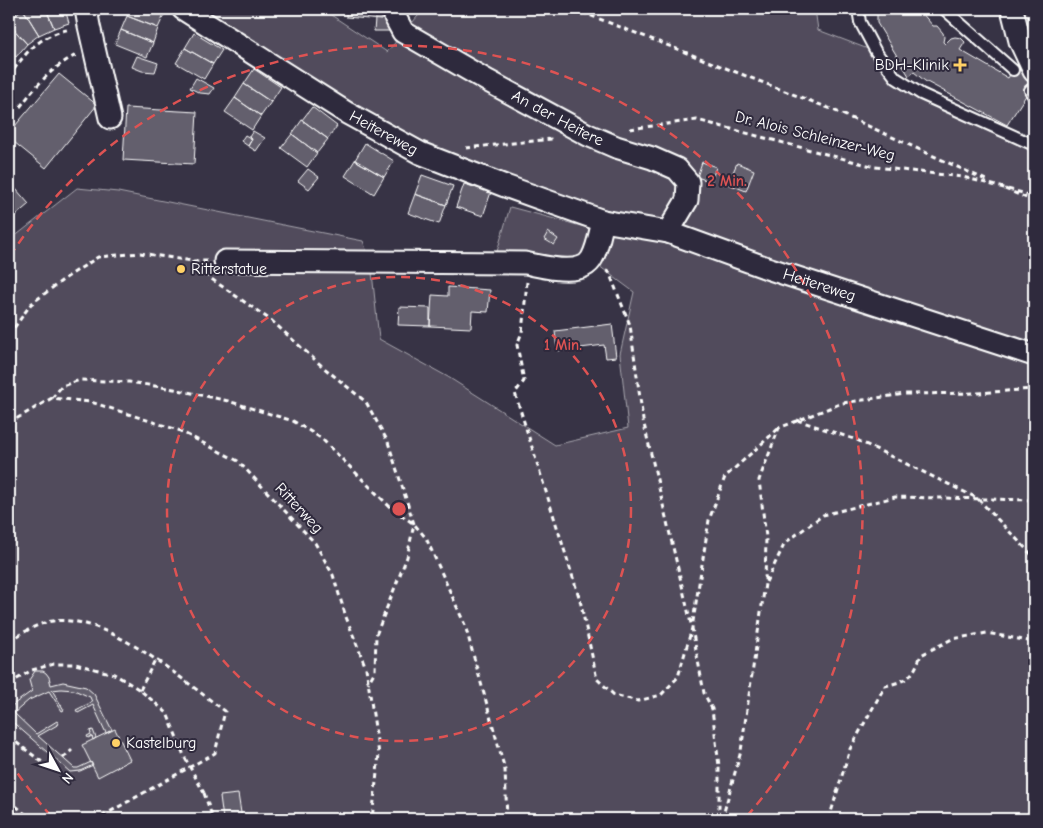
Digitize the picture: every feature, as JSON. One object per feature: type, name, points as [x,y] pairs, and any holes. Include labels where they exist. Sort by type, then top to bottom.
[{"type":"street","name":"Heitereweg","points":[[183,9],[347,113],[420,153],[505,186],[604,220],[668,232],[767,268],[1034,356]]},
{"type":"street","name":"An der Heitere","points":[[395,9],[395,18],[403,32],[488,81],[588,135],[677,169],[688,182],[687,200],[668,232]]},
{"type":"street","points":[[1012,9],[1033,86]]},
{"type":"street","points":[[89,27],[110,118]]},
{"type":"street","points":[[225,261],[525,263],[558,269],[580,268],[591,260],[604,220]]},
{"type":"lane","points":[[858,9],[860,22],[876,52],[896,78],[921,94],[1034,145]]},
{"type":"lane","points":[[944,9],[1013,70]]},
{"type":"path","points":[[574,9],[831,109],[1034,202]]},
{"type":"path","points":[[9,77],[34,45],[59,32],[89,27]]},
{"type":"path","points":[[20,107],[40,82],[64,61],[89,27]]},
{"type":"path","name":"Dr. Alois Schleinzer-Weg","points":[[629,129],[697,120],[875,167],[963,177],[996,184],[1034,196]]},
{"type":"path","points":[[460,149],[588,135]]},
{"type":"path","points":[[9,334],[32,304],[64,279],[98,257],[140,253],[192,261],[225,261]]},
{"type":"path","points":[[591,260],[609,272],[630,325],[642,420],[692,628],[704,693],[712,709],[719,766],[721,819]]},
{"type":"path","points":[[192,261],[210,278],[272,321],[323,368],[366,402],[388,442],[414,524],[408,557],[376,636],[375,671],[368,683]]},
{"type":"path","points":[[525,263],[527,284],[522,332],[517,345],[524,381],[514,393],[580,600],[597,679],[614,695],[638,701],[661,695],[678,677],[692,628],[709,520],[726,478],[779,428],[842,403],[905,394],[978,393],[1034,389]]},
{"type":"path","points":[[9,423],[52,398],[62,386],[80,380],[129,382],[174,389],[228,401],[293,421],[321,438],[391,508],[414,524],[426,538],[465,625],[505,770],[507,819]]},
{"type":"path","name":"Ritterweg","points":[[52,398],[91,402],[178,430],[238,461],[315,543],[333,575],[346,617],[366,668],[380,754],[372,819]]},
{"type":"path","points":[[797,420],[857,440],[977,498],[1034,557]]},
{"type":"path","points":[[721,819],[741,751],[765,584],[766,537],[759,480],[779,428]]},
{"type":"path","points":[[765,584],[785,543],[823,515],[895,497],[1034,500]]},
{"type":"path","points":[[9,642],[30,628],[53,621],[75,621],[100,628],[122,638],[225,711],[215,753],[97,819]]},
{"type":"path","points":[[829,819],[850,749],[885,686],[903,682],[914,673],[921,656],[952,640],[987,633],[1034,642]]},
{"type":"path","points":[[140,690],[155,660]]},
{"type":"path","points":[[9,684],[32,670],[54,664],[75,664],[114,674],[140,690],[166,713],[185,758],[204,793],[213,819]]},
{"type":"path","points":[[9,736],[50,768],[58,762]]},
{"type":"path","points":[[62,758],[72,750]]},
{"type":"path","points":[[9,800],[31,819]]},
{"type":"shaded area","points":[[183,9],[322,9],[387,52],[424,9],[815,9],[818,30],[876,52],[896,78],[1034,145],[1034,819],[9,819],[9,241],[77,188],[118,192],[363,241],[371,263],[379,339],[448,377],[555,445],[628,428],[620,354],[634,292],[591,260],[603,221],[420,153]]},
{"type":"shaded area","points":[[510,207],[596,230],[577,264],[496,255]]},
{"type":"building","points":[[23,9],[46,9],[54,28],[39,35]]},
{"type":"building","points":[[23,9],[39,35],[27,44],[9,24],[9,19]]},
{"type":"building","points":[[46,9],[65,9],[69,23],[54,28]]},
{"type":"building","points":[[131,9],[155,9],[165,13],[158,28],[127,16]]},
{"type":"building","points":[[346,9],[382,9],[381,20],[346,17]]},
{"type":"building","points":[[877,9],[921,9],[921,12],[933,26],[937,26],[943,33],[943,42],[945,44],[951,38],[961,38],[965,42],[960,50],[1008,78],[1023,55],[1034,75],[1034,83],[1007,125],[925,81],[914,72],[909,76],[877,23]]},
{"type":"building","points":[[127,16],[158,28],[153,43],[121,30]]},
{"type":"building","points":[[375,19],[394,20],[394,31],[374,31]]},
{"type":"building","points":[[9,24],[27,44],[16,57],[9,52]]},
{"type":"building","points":[[121,30],[153,43],[147,57],[115,44]]},
{"type":"building","points":[[194,33],[222,50],[213,64],[185,48]]},
{"type":"building","points":[[185,48],[213,64],[204,79],[176,63]]},
{"type":"building","points":[[137,56],[158,63],[155,72],[142,71],[132,67]]},
{"type":"building","points":[[254,69],[281,87],[271,102],[244,84]]},
{"type":"building","points":[[59,74],[97,105],[46,168],[9,138],[9,133]]},
{"type":"building","points":[[196,78],[214,88],[210,94],[200,93],[190,88]]},
{"type":"building","points":[[244,84],[271,102],[261,116],[235,98]]},
{"type":"building","points":[[235,98],[261,116],[252,130],[225,112]]},
{"type":"building","points":[[312,107],[337,126],[328,139],[302,120]]},
{"type":"building","points":[[126,108],[197,112],[194,164],[123,160]]},
{"type":"building","points":[[302,120],[328,139],[317,153],[292,134]]},
{"type":"building","points":[[253,131],[265,138],[256,151],[248,146],[252,139],[249,137]]},
{"type":"building","points":[[292,134],[317,153],[307,167],[281,148]]},
{"type":"building","points":[[245,135],[252,139],[248,146],[241,141]]},
{"type":"building","points":[[365,143],[394,161],[384,177],[355,160]]},
{"type":"building","points":[[355,160],[384,177],[374,194],[345,176]]},
{"type":"building","points":[[702,162],[716,167],[711,182],[697,177]]},
{"type":"building","points":[[737,163],[754,170],[746,191],[728,184]]},
{"type":"building","points":[[308,169],[319,177],[309,189],[298,181]]},
{"type":"building","points":[[422,175],[453,186],[446,205],[415,194]]},
{"type":"building","points":[[9,181],[29,204],[9,221]]},
{"type":"building","points":[[464,184],[491,192],[483,216],[456,207]]},
{"type":"building","points":[[415,194],[446,205],[439,224],[408,213]]},
{"type":"building","points":[[548,232],[558,239],[554,245],[544,239]]},
{"type":"building","points":[[448,287],[490,290],[488,312],[472,311],[471,328],[430,326],[432,295],[448,296]]},
{"type":"building","points":[[399,307],[430,308],[430,326],[398,325]]},
{"type":"building","points":[[612,324],[616,357],[606,358],[604,345],[557,351],[555,331]]},
{"type":"building","points":[[35,671],[46,673],[51,685],[63,682],[86,687],[94,694],[112,730],[106,733],[93,705],[78,713],[76,710],[92,702],[90,697],[74,690],[52,690],[64,710],[62,711],[49,691],[29,700],[14,713],[36,734],[57,721],[59,724],[38,736],[74,768],[91,762],[93,765],[80,771],[70,772],[9,719],[9,710],[32,691],[29,680]]},
{"type":"building","points":[[115,729],[130,760],[98,777],[82,745]]},
{"type":"building","points":[[93,730],[96,738],[93,740],[92,736],[88,738],[87,736]]},
{"type":"building","points":[[238,794],[242,819],[223,819],[220,796]]},
{"type":"place","name":"BDH-Klinik","points":[[960,65]]},
{"type":"place","name":"Ritterstatue","points":[[181,269]]},
{"type":"place","name":"Kastelburg","points":[[116,743]]}]
